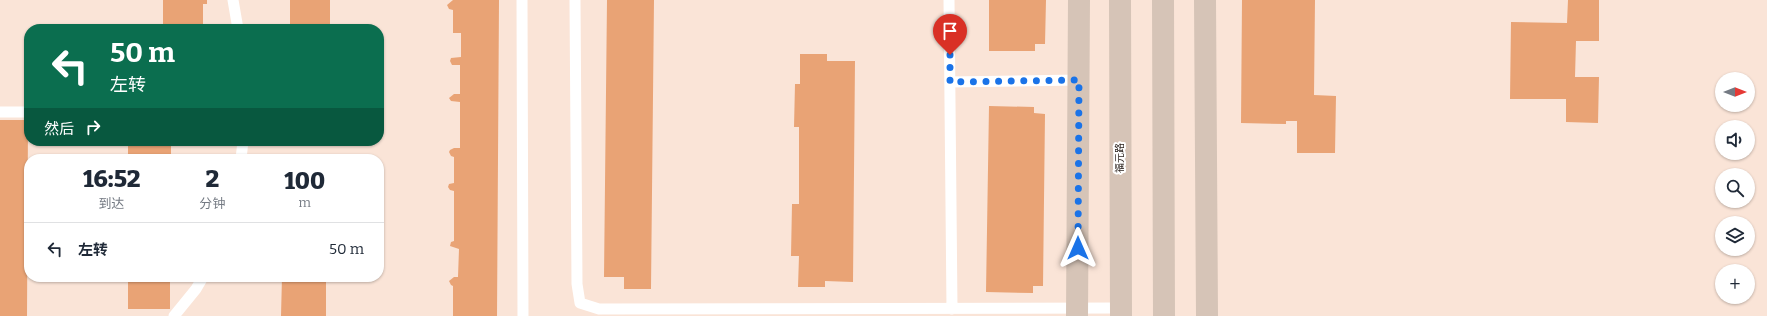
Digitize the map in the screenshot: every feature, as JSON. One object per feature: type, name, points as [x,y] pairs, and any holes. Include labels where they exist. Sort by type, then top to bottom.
[{"type":"street","points":[[1077,312],[1079,0]]},
{"type":"street","name":"福元路","points":[[1120,0],[1121,312]]},
{"type":"street","points":[[1163,0],[1164,316]]},
{"type":"street","points":[[1205,0],[1207,316]]},
{"type":"lane","points":[[233,0],[237,24]]},
{"type":"lane","points":[[522,0],[523,316]]},
{"type":"lane","points":[[575,0],[577,284],[580,303],[599,309],[952,309],[1121,312]]},
{"type":"lane","points":[[949,0],[952,309]]},
{"type":"lane","points":[[950,82],[1079,80]]},
{"type":"lane","points":[[0,112],[24,112]]},
{"type":"lane","points":[[174,316],[200,282]]},
{"type":"building","points":[[163,0],[207,0],[207,4],[203,4],[203,24],[163,24]]},
{"type":"building","points":[[290,0],[330,0],[330,24],[290,24]]},
{"type":"building","points":[[453,0],[499,0],[497,316],[453,316],[453,286],[449,281],[454,277],[458,277],[459,249],[450,246],[451,242],[454,241],[454,191],[450,190],[448,187],[449,184],[454,183],[454,157],[451,156],[449,152],[454,148],[460,148],[460,102],[451,101],[449,98],[454,94],[460,94],[460,65],[452,65],[450,61],[451,58],[461,57],[461,33],[453,33],[453,10],[449,9],[447,5]]},
{"type":"building","points":[[607,0],[654,0],[651,289],[624,289],[624,277],[604,277]]},
{"type":"building","points":[[989,0],[1046,0],[1045,44],[1035,44],[1035,51],[989,51]]},
{"type":"building","points":[[1242,0],[1315,0],[1314,95],[1336,96],[1335,153],[1297,153],[1297,121],[1286,121],[1286,124],[1241,123]]},
{"type":"building","points":[[1568,0],[1599,0],[1599,41],[1576,41],[1575,77],[1599,77],[1598,123],[1566,122],[1566,99],[1510,99],[1511,22],[1567,23]]},
{"type":"building","points":[[800,54],[827,54],[827,61],[855,61],[853,282],[825,281],[825,287],[798,287],[799,256],[791,256],[792,204],[799,204],[799,127],[794,127],[795,84],[800,84]]},
{"type":"building","points":[[989,106],[1034,107],[1034,113],[1045,114],[1043,286],[1033,286],[1033,293],[986,292]]},
{"type":"building","points":[[0,120],[24,120],[24,146],[28,146],[28,154],[24,154],[24,282],[27,282],[27,316],[0,316]]},
{"type":"building","points":[[128,146],[171,146],[171,154],[128,154]]},
{"type":"building","points":[[128,282],[170,282],[170,309],[128,309]]},
{"type":"building","points":[[282,282],[326,282],[326,316],[281,316]]},
{"type":"route","points":[[950,55],[950,82],[1079,80],[1078,248]]}]
